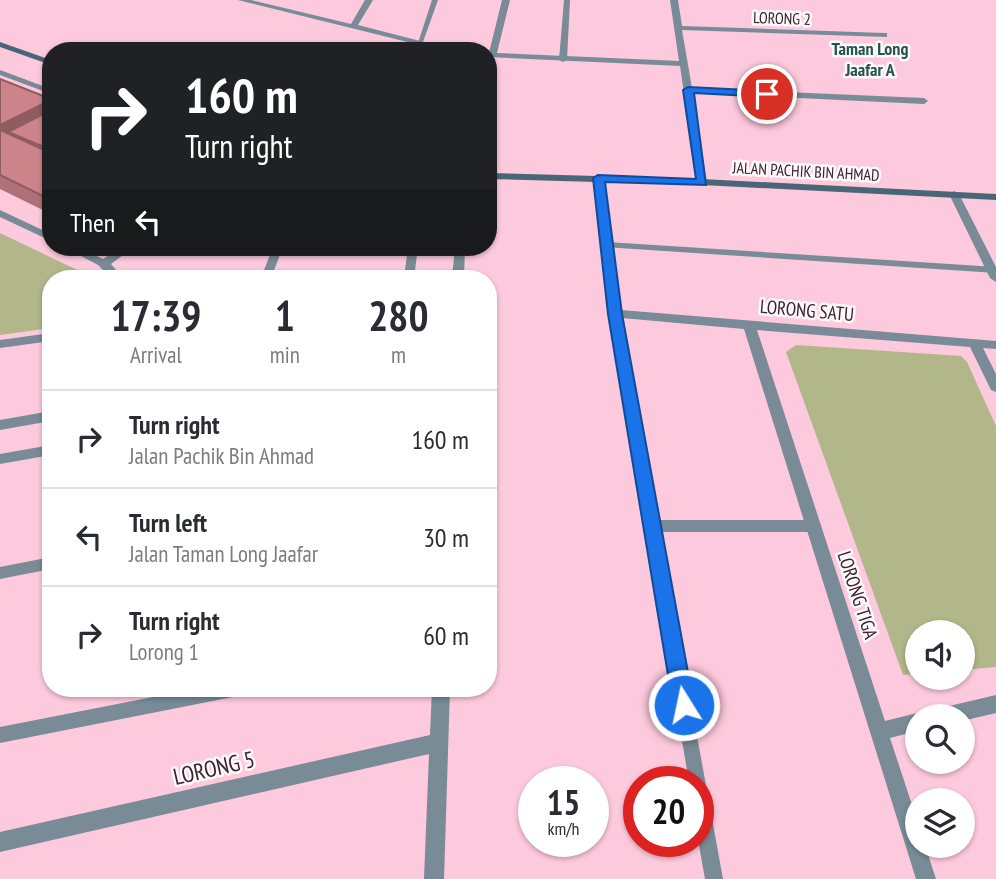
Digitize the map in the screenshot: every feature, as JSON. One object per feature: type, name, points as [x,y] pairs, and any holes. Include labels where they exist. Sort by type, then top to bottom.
[{"type":"street","points":[[242,0],[420,42]]},
{"type":"street","points":[[353,27],[369,0]]},
{"type":"street","points":[[495,42],[506,0]]},
{"type":"street","points":[[674,0],[702,182]]},
{"type":"street","name":"LORONG 2","points":[[680,28],[884,35]]},
{"type":"street","points":[[0,44],[42,60]]},
{"type":"street","points":[[497,55],[685,64]]},
{"type":"street","points":[[0,72],[42,89]]},
{"type":"street","points":[[688,90],[923,101]]},
{"type":"street","name":"JALAN PACHIK BIN AHMAD","points":[[497,176],[702,182],[996,197]]},
{"type":"street","points":[[598,178],[615,314]]},
{"type":"street","points":[[954,194],[995,273]]},
{"type":"street","points":[[0,213],[42,234]]},
{"type":"street","points":[[87,256],[113,270]]},
{"type":"street","points":[[103,264],[115,256]]},
{"type":"street","name":"LORONG SATU","points":[[615,314],[996,345]]},
{"type":"street","name":"LORONG TIGA","points":[[749,325],[926,879]]},
{"type":"street","points":[[0,344],[42,338]]},
{"type":"street","points":[[975,344],[996,387]]},
{"type":"street","points":[[434,879],[441,697]]},
{"type":"street","points":[[975,709],[996,704]]},
{"type":"street","points":[[880,731],[905,725]]},
{"type":"street","name":"LORONG 5","points":[[0,842],[439,742]]},
{"type":"lane","points":[[420,42],[435,0]]},
{"type":"lane","points":[[563,60],[567,0]]},
{"type":"lane","points":[[607,245],[995,273]]},
{"type":"lane","points":[[615,314],[694,766]]},
{"type":"lane","points":[[0,425],[42,418]]},
{"type":"lane","points":[[0,459],[42,452]]},
{"type":"lane","points":[[652,526],[814,526]]},
{"type":"lane","points":[[0,573],[42,565]]},
{"type":"lane","points":[[0,735],[192,697]]},
{"type":"lane","points":[[710,857],[714,879]]},
{"type":"green space","points":[[0,233],[42,253],[42,256],[48,256],[77,270],[42,270],[42,329],[0,335]]},
{"type":"green space","points":[[796,345],[961,356],[967,362],[996,426],[996,667],[975,669],[975,620],[905,620],[903,675],[786,352]]},
{"type":"building","points":[[0,79],[42,95],[42,104],[0,125]]},
{"type":"building","points":[[42,115],[42,146],[8,132]]},
{"type":"building","points":[[0,130],[42,149],[42,196],[0,175]]},
{"type":"district","name":"Taman Long Jaafar A","points":[[870,59]]},
{"type":"route","points":[[684,705],[615,314],[598,178],[702,182],[688,90],[767,94]]}]
